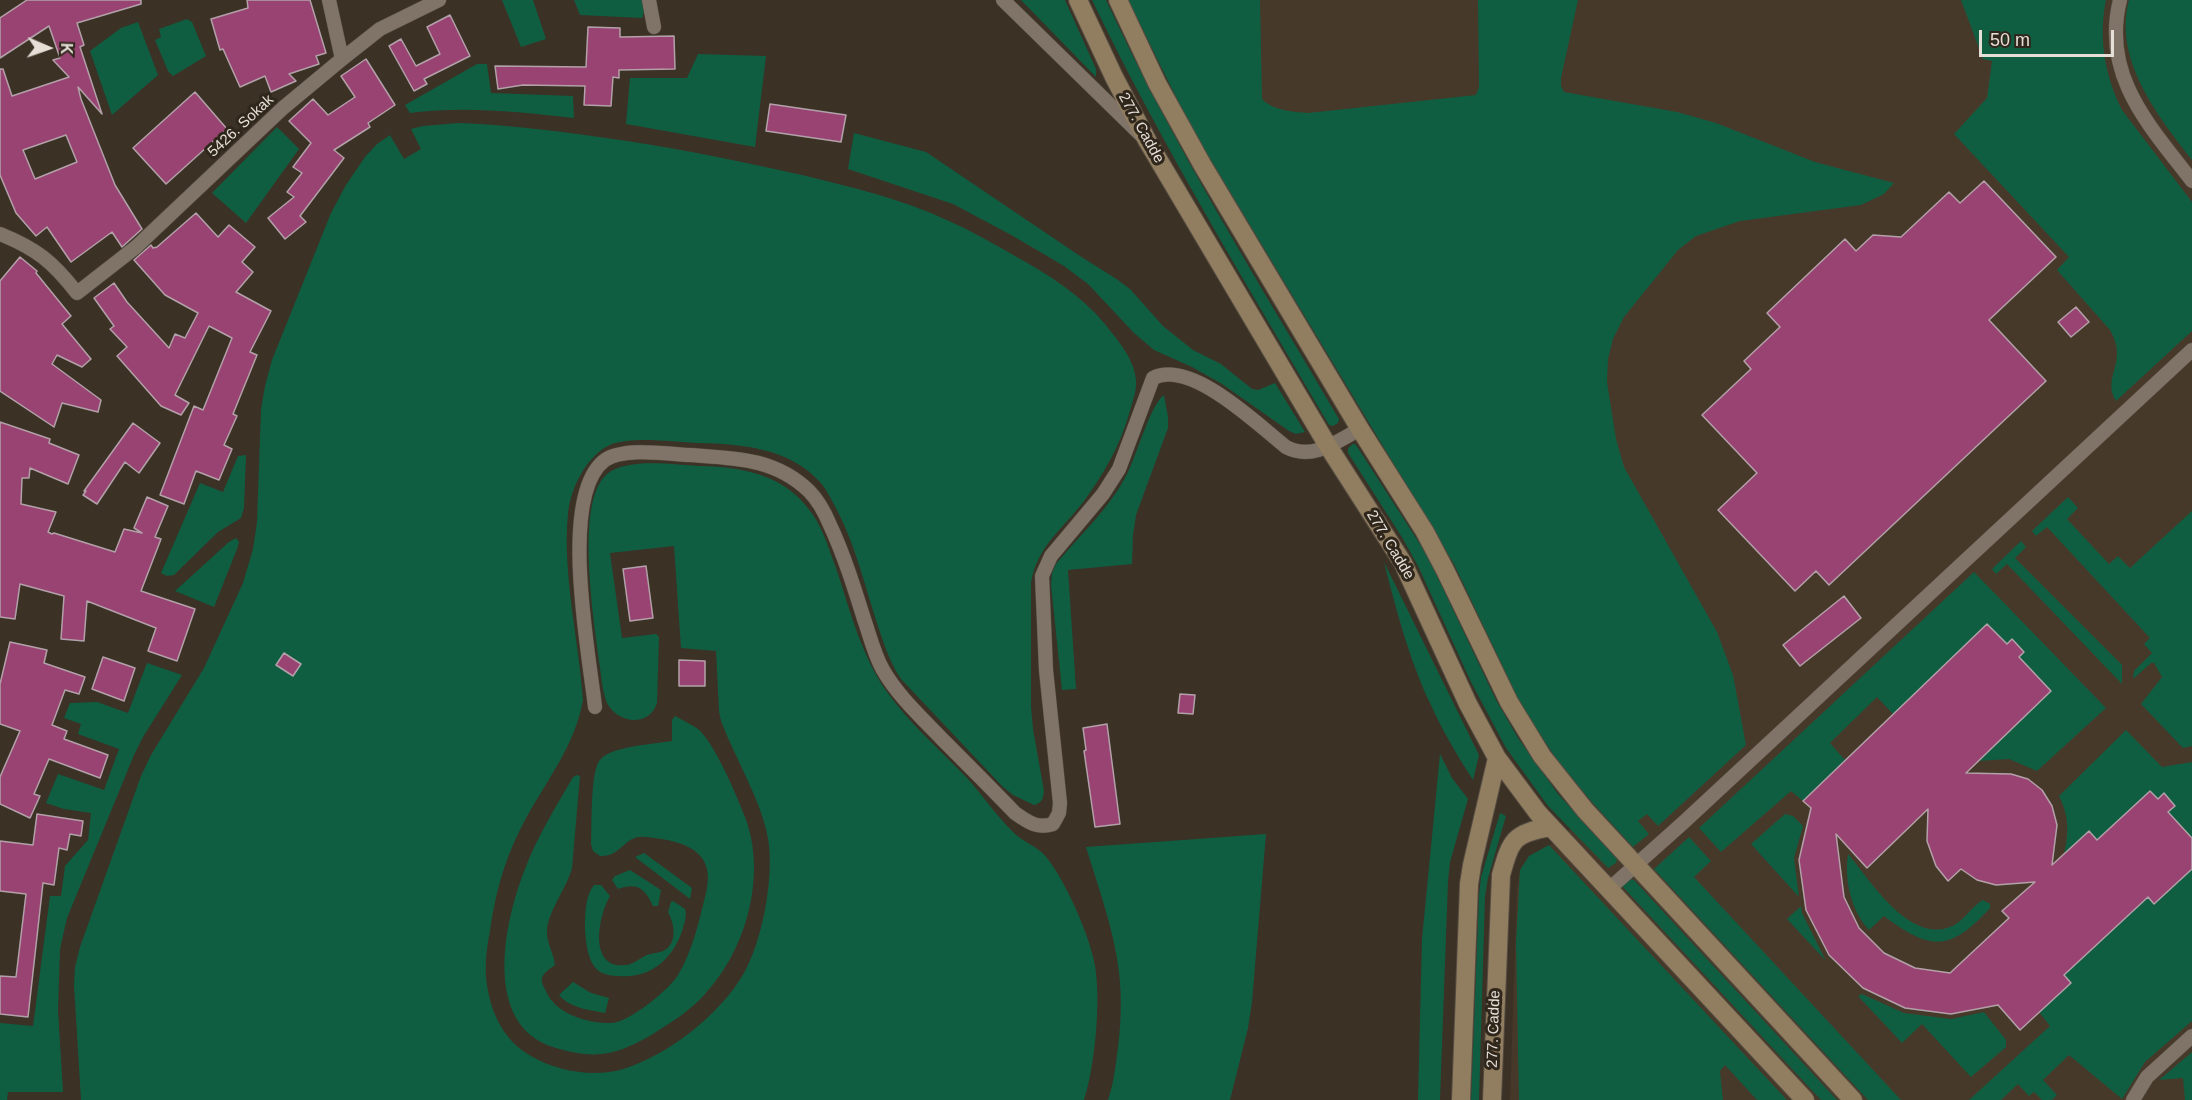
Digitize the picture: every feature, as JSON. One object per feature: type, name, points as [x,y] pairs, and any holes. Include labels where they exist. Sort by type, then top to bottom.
[{"type":"street","points":[[329,0],[342,59]]},
{"type":"street","name":"5426. Sokak","points":[[0,234],[34,249],[45,257],[77,293],[136,247],[283,108],[342,59],[380,29],[439,0]]},
{"type":"street","points":[[649,0],[654,27]]},
{"type":"street","points":[[1003,0],[1148,142]]},
{"type":"street","name":"277. Cadde","points":[[1078,0],[1148,142],[1328,446],[1403,563],[1468,704],[1497,758],[1551,827],[1525,832],[1514,839],[1507,853],[1501,875],[1492,1100]]},
{"type":"street","points":[[1118,0],[1157,83],[1193,148],[1435,551],[1496,679],[1522,727],[1557,777],[1585,810],[1852,1100]]},
{"type":"street","points":[[2120,0],[2116,41],[2118,59],[2126,86],[2139,111],[2192,181]]},
{"type":"street","points":[[1609,889],[2192,350]]},
{"type":"street","points":[[595,707],[578,541],[584,496],[598,468],[612,456],[634,453],[755,460],[770,465],[789,476],[809,491],[819,503],[842,553],[874,651],[883,669],[906,702],[1015,813],[1038,826],[1053,824],[1059,813],[1060,803],[1046,670],[1042,576],[1044,566],[1103,494],[1119,469],[1153,378],[1171,373],[1223,396],[1293,451],[1310,453],[1360,429]]},
{"type":"street","points":[[1461,1100],[1469,884],[1497,758]]},
{"type":"street","points":[[1551,827],[1806,1100]]},
{"type":"street","points":[[2133,1100],[2147,1077],[2192,1036]]},
{"type":"shaded area","points":[[1128,0],[2192,0],[2192,1100],[1510,1100],[1517,890],[1520,870],[1529,856],[1562,839],[1591,802],[1558,761],[1512,689],[1454,564],[1191,127]]},
{"type":"green space","points":[[502,0],[533,0],[546,39],[521,47]]},
{"type":"green space","points":[[574,0],[642,0],[644,12],[642,18],[580,15]]},
{"type":"green space","points":[[1021,0],[1065,0],[1096,69],[1096,77]]},
{"type":"green space","points":[[1092,0],[1106,0],[1188,160],[1339,419],[1338,423],[1333,426],[1329,425],[1206,215],[1147,108]]},
{"type":"green space","points":[[1128,0],[1260,0],[1262,99],[1277,108],[1308,113],[1476,95],[1479,87],[1478,0],[1578,0],[1561,78],[1564,92],[1677,112],[1716,123],[1815,162],[1894,183],[1884,194],[1861,205],[1740,221],[1696,236],[1678,250],[1624,317],[1613,339],[1608,359],[1607,382],[1616,439],[1624,467],[1717,632],[1733,675],[1746,745],[1658,826],[1647,814],[1638,821],[1649,834],[1633,847],[1558,761],[1523,709],[1454,564],[1191,127]]},
{"type":"green space","points":[[1961,0],[2106,0],[2103,43],[2107,70],[2116,97],[2122,110],[2192,202],[2192,331],[2116,401],[2111,383],[2117,360],[2115,341],[2110,330],[2057,270],[2069,257],[1954,134],[1987,98],[1992,61],[1983,59]]},
{"type":"green space","points":[[2129,0],[2192,0],[2192,160],[2153,106],[2133,65],[2127,44],[2126,22]]},
{"type":"green space","points":[[187,19],[192,22],[206,56],[173,76],[168,71],[155,40],[161,37],[159,29]]},
{"type":"green space","points":[[138,22],[158,75],[112,115],[90,51],[121,28]]},
{"type":"green space","points":[[698,54],[766,56],[755,147],[626,124],[630,78],[687,78]]},
{"type":"green space","points":[[477,64],[487,64],[491,93],[573,96],[574,118],[471,110],[410,113],[405,105]]},
{"type":"green space","points":[[459,123],[564,132],[693,152],[820,180],[914,206],[990,242],[1040,270],[1075,294],[1096,313],[1120,343],[1129,357],[1136,380],[1135,393],[1125,426],[1110,460],[1084,501],[1051,539],[1034,570],[1031,583],[1031,707],[1044,791],[1042,800],[1034,805],[1013,795],[1003,787],[901,679],[886,649],[845,526],[825,489],[808,471],[779,455],[764,450],[731,445],[632,440],[612,444],[595,456],[581,473],[572,494],[568,514],[567,559],[583,700],[569,744],[515,840],[496,898],[488,942],[486,977],[490,1001],[499,1023],[521,1049],[552,1066],[586,1073],[620,1070],[638,1064],[673,1045],[706,1019],[734,989],[750,960],[761,928],[768,893],[769,845],[756,799],[721,721],[716,651],[681,648],[674,546],[610,553],[622,638],[656,634],[659,637],[657,703],[653,711],[640,719],[633,720],[618,715],[607,703],[596,641],[590,576],[590,514],[596,490],[607,474],[627,465],[639,464],[731,468],[773,480],[797,496],[807,507],[824,536],[863,648],[887,692],[916,726],[968,779],[1000,819],[1020,838],[1043,854],[1062,881],[1088,940],[1097,980],[1096,1033],[1084,1100],[81,1100],[74,985],[75,967],[80,947],[141,776],[151,755],[204,668],[243,583],[253,549],[257,522],[261,409],[272,360],[331,213],[365,157],[377,144],[390,135],[404,159],[421,149],[411,129]]},
{"type":"green space","points":[[277,127],[299,149],[246,223],[212,193]]},
{"type":"green space","points":[[854,133],[926,152],[1118,280],[1130,289],[1163,326],[1193,350],[1221,364],[1252,389],[1258,390],[1275,383],[1305,432],[1296,434],[1289,431],[1222,384],[1154,350],[1134,333],[1088,284],[1064,266],[1013,236],[953,204],[848,169]]},
{"type":"green space","points":[[1164,395],[1168,428],[1136,515],[1132,564],[1068,570],[1076,689],[1062,690],[1051,585],[1052,573],[1056,564],[1103,510],[1120,486],[1131,466],[1154,409]]},
{"type":"green space","points":[[1353,444],[1358,448],[1427,555],[1496,700],[1518,738],[1558,794],[1617,859],[1616,863],[1608,868],[1548,806],[1506,748],[1471,682],[1418,566],[1348,453],[1348,448]]},
{"type":"green space","points":[[246,455],[244,508],[241,518],[218,532],[174,575],[167,576],[161,573],[200,483],[223,492],[238,456]]},
{"type":"green space","points":[[2068,497],[2078,508],[2067,519],[2109,564],[2118,556],[2130,568],[2192,511],[2192,746],[2183,748],[2141,704],[2162,677],[2154,663],[2151,663],[2133,679],[2134,671],[2152,653],[2144,644],[2150,638],[2047,527],[2036,536],[2032,531]]},
{"type":"green space","points":[[236,538],[239,542],[237,549],[214,607],[175,591],[229,542]]},
{"type":"green space","points":[[2021,541],[2026,547],[2015,558],[2122,665],[2122,684],[2007,564],[1996,574],[1992,569]]},
{"type":"green space","points":[[1384,562],[1479,755],[1473,780],[1445,733],[1416,670]]},
{"type":"green space","points":[[1974,572],[2106,708],[2037,771],[2009,759],[1978,761],[2051,691],[2019,657],[2024,652],[2012,640],[2007,644],[1987,624],[1893,714],[1877,697],[1830,743],[1845,760],[1803,801],[1791,791],[1721,852],[1699,828]]},
{"type":"green space","points":[[147,663],[182,675],[134,755],[67,918],[60,949],[58,1010],[63,1092],[8,1092],[7,1100],[0,1100],[0,1023],[33,1026],[50,896],[61,896],[65,866],[88,840],[91,813],[64,809],[46,803],[58,774],[104,790],[119,749],[78,734],[81,724],[64,718],[70,703],[97,702],[128,713]]},
{"type":"green space","points":[[675,716],[698,729],[711,745],[745,817],[754,862],[749,910],[742,933],[720,976],[695,1005],[635,1044],[601,1054],[578,1053],[547,1045],[527,1032],[514,1013],[507,991],[506,940],[511,914],[530,857],[573,777],[580,776],[572,868],[553,909],[548,926],[547,937],[555,965],[542,978],[550,999],[565,1011],[583,1019],[603,1023],[619,1021],[638,1011],[666,989],[678,975],[688,956],[708,881],[708,872],[701,856],[687,846],[649,837],[634,838],[607,856],[600,856],[593,851],[591,844],[593,787],[600,760],[606,755],[623,749],[672,741],[672,720]]},
{"type":"green space","points":[[2126,730],[2162,767],[2192,762],[2192,838],[2168,812],[2175,806],[2164,794],[2097,840],[2064,854],[2067,824],[2065,810],[2059,796]]},
{"type":"green space","points":[[1440,754],[1452,778],[1468,799],[1450,862],[1448,881],[1440,1100],[1418,1100],[1422,939]]},
{"type":"green space","points":[[1500,813],[1506,816],[1488,878],[1485,897],[1479,1100],[1471,1100],[1479,896],[1481,877]]},
{"type":"green space","points":[[1785,814],[1793,816],[1803,826],[1794,858],[1799,897],[1751,844]]},
{"type":"green space","points":[[1266,834],[1252,1002],[1230,1100],[1108,1100],[1114,1078],[1119,1034],[1120,982],[1110,924],[1086,847]]},
{"type":"green space","points":[[1689,837],[1711,861],[1694,877],[1901,1100],[1868,1100],[1654,869]]},
{"type":"green space","points":[[1549,845],[1787,1100],[1757,1100],[1725,1065],[1720,1071],[1723,1100],[1519,1100],[1516,943],[1520,870],[1529,856]]},
{"type":"green space","points":[[644,853],[692,888],[690,899],[635,857]]},
{"type":"green space","points":[[1848,854],[1878,892],[1904,917],[1918,925],[1932,929],[1947,928],[1957,923],[1983,900],[1990,904],[1990,908],[1963,933],[1939,942],[1914,936],[1884,916],[1869,930],[1858,914],[1850,894],[1847,874]]},
{"type":"green space","points":[[2192,869],[2192,1021],[2145,1062],[2122,1099],[2069,1055],[2043,1080],[2057,1095],[2052,1100],[2042,1100],[2034,1092],[2029,1096],[2018,1084],[2001,1100],[1969,1100],[2050,1026],[2039,1012],[2064,975],[2148,897],[2154,903]]},
{"type":"green space","points":[[630,870],[661,890],[658,906],[653,906],[640,888],[631,886],[618,889],[612,880],[615,876]]},
{"type":"green space","points":[[1630,879],[1634,880],[1837,1100],[1821,1100],[1622,886]]},
{"type":"green space","points":[[594,885],[601,885],[610,896],[602,916],[599,940],[601,951],[606,959],[614,964],[626,965],[669,947],[673,937],[672,921],[668,912],[671,902],[685,909],[686,918],[679,939],[674,949],[660,964],[651,970],[631,976],[608,975],[596,969],[588,953],[585,930],[587,900]]},
{"type":"green space","points":[[1801,906],[1802,913],[1826,961],[1787,919]]},
{"type":"green space","points":[[573,982],[591,993],[609,998],[605,1013],[580,1008],[563,999],[559,995]]},
{"type":"green space","points":[[1862,994],[1904,1013],[1951,1019],[1984,1012],[2006,1040],[2006,1047],[1971,1077],[1922,1024],[1902,1043],[1858,996]]},
{"type":"green space","points":[[2192,1052],[2192,1100],[2185,1100],[2183,1078],[2159,1080]]},
{"type":"building","points":[[27,0],[141,0],[141,4],[77,23],[84,45],[80,47],[102,114],[78,87],[81,99],[115,185],[142,229],[122,247],[112,232],[71,262],[47,227],[36,236],[16,213],[0,175],[0,69],[3,69],[12,96],[69,77],[53,60],[60,58],[49,26],[0,58],[0,18]],"holes":[[[66,135],[77,162],[35,179],[23,150]]]},
{"type":"building","points":[[247,0],[310,0],[326,53],[316,56],[319,64],[289,74],[296,81],[271,92],[265,76],[240,87],[223,49],[220,50],[211,19],[248,8]]},
{"type":"building","points":[[450,15],[470,56],[424,79],[427,84],[414,91],[389,46],[401,39],[416,66],[440,54],[427,27]]},
{"type":"building","points":[[588,27],[620,28],[620,37],[674,36],[675,69],[619,70],[619,78],[613,77],[611,106],[584,105],[585,86],[523,85],[498,89],[495,66],[586,67]]},
{"type":"building","points":[[366,59],[395,105],[368,123],[370,127],[334,150],[344,158],[300,216],[306,222],[285,239],[268,218],[294,197],[287,192],[302,173],[293,167],[311,143],[289,121],[313,99],[328,115],[355,97],[341,76]]},
{"type":"building","points":[[195,92],[227,129],[166,184],[133,148]]},
{"type":"building","points":[[770,104],[846,115],[841,142],[766,131]]},
{"type":"building","points":[[1984,181],[2056,257],[1989,320],[2046,381],[1829,585],[1816,571],[1795,591],[1718,510],[1757,473],[1702,415],[1751,369],[1744,361],[1780,327],[1767,313],[1845,239],[1856,251],[1873,235],[1901,237],[1949,192],[1960,203]]},
{"type":"building","points":[[196,213],[218,237],[229,225],[255,247],[242,262],[253,272],[236,292],[271,311],[250,352],[257,355],[233,414],[237,416],[224,445],[232,449],[219,480],[196,471],[184,504],[160,495],[194,406],[203,410],[232,338],[209,326],[175,395],[189,403],[181,415],[161,406],[117,356],[127,347],[110,329],[114,326],[94,298],[114,283],[127,302],[169,348],[175,334],[185,338],[198,313],[165,295],[134,260],[151,245],[153,248],[157,247]]},
{"type":"building","points":[[20,257],[37,271],[36,273],[71,316],[62,324],[91,359],[82,367],[57,355],[52,364],[101,400],[98,412],[62,403],[54,427],[0,391],[0,281]]},
{"type":"building","points":[[2076,307],[2089,322],[2071,337],[2058,322]]},
{"type":"building","points":[[0,422],[50,439],[49,443],[79,455],[68,484],[30,468],[29,478],[22,478],[21,504],[56,512],[48,532],[52,534],[115,552],[124,529],[142,533],[134,528],[147,497],[168,506],[155,537],[161,539],[141,591],[195,609],[177,661],[148,651],[156,628],[87,601],[84,641],[61,639],[64,596],[20,584],[15,619],[0,617]]},
{"type":"building","points":[[133,423],[160,443],[139,473],[125,462],[97,504],[83,495],[86,491],[84,491]]},
{"type":"building","points":[[646,566],[653,618],[630,621],[623,569]]},
{"type":"building","points":[[1844,596],[1861,618],[1800,666],[1783,645]]},
{"type":"building","points":[[1987,624],[2007,644],[2012,639],[2024,652],[2019,657],[2051,691],[1966,773],[2011,774],[2028,779],[2042,790],[2052,806],[2057,825],[2052,865],[2089,831],[2097,840],[2150,791],[2158,799],[2164,793],[2175,806],[2168,812],[2192,838],[2192,869],[2154,904],[2148,897],[2064,975],[2071,983],[2020,1030],[1998,1005],[1951,1014],[1905,1008],[1863,988],[1829,955],[1806,910],[1799,860],[1811,808],[1803,801]],"holes":[[[1928,809],[1927,841],[1936,866],[1948,881],[1961,869],[1977,880],[1996,885],[2035,882],[2002,911],[2009,918],[1950,973],[1915,968],[1884,953],[1859,928],[1844,897],[1836,834],[1867,868]]]},
{"type":"building","points":[[10,642],[47,650],[44,663],[85,677],[79,694],[65,690],[52,725],[67,731],[64,739],[108,755],[100,778],[49,759],[34,794],[40,796],[30,818],[0,804],[0,777],[20,731],[0,724],[0,684]]},
{"type":"building","points":[[284,653],[301,664],[293,676],[276,665]]},
{"type":"building","points":[[103,657],[135,668],[124,701],[92,689]]},
{"type":"building","points":[[679,660],[705,661],[705,686],[679,686]]},
{"type":"building","points":[[1180,694],[1195,695],[1193,714],[1178,713]]},
{"type":"building","points":[[1107,724],[1120,824],[1095,827],[1083,728]]},
{"type":"building","points":[[37,814],[83,821],[81,836],[70,834],[67,850],[59,848],[54,885],[43,883],[28,1017],[0,1014],[0,976],[16,977],[26,894],[0,891],[0,841],[33,845]]}]
